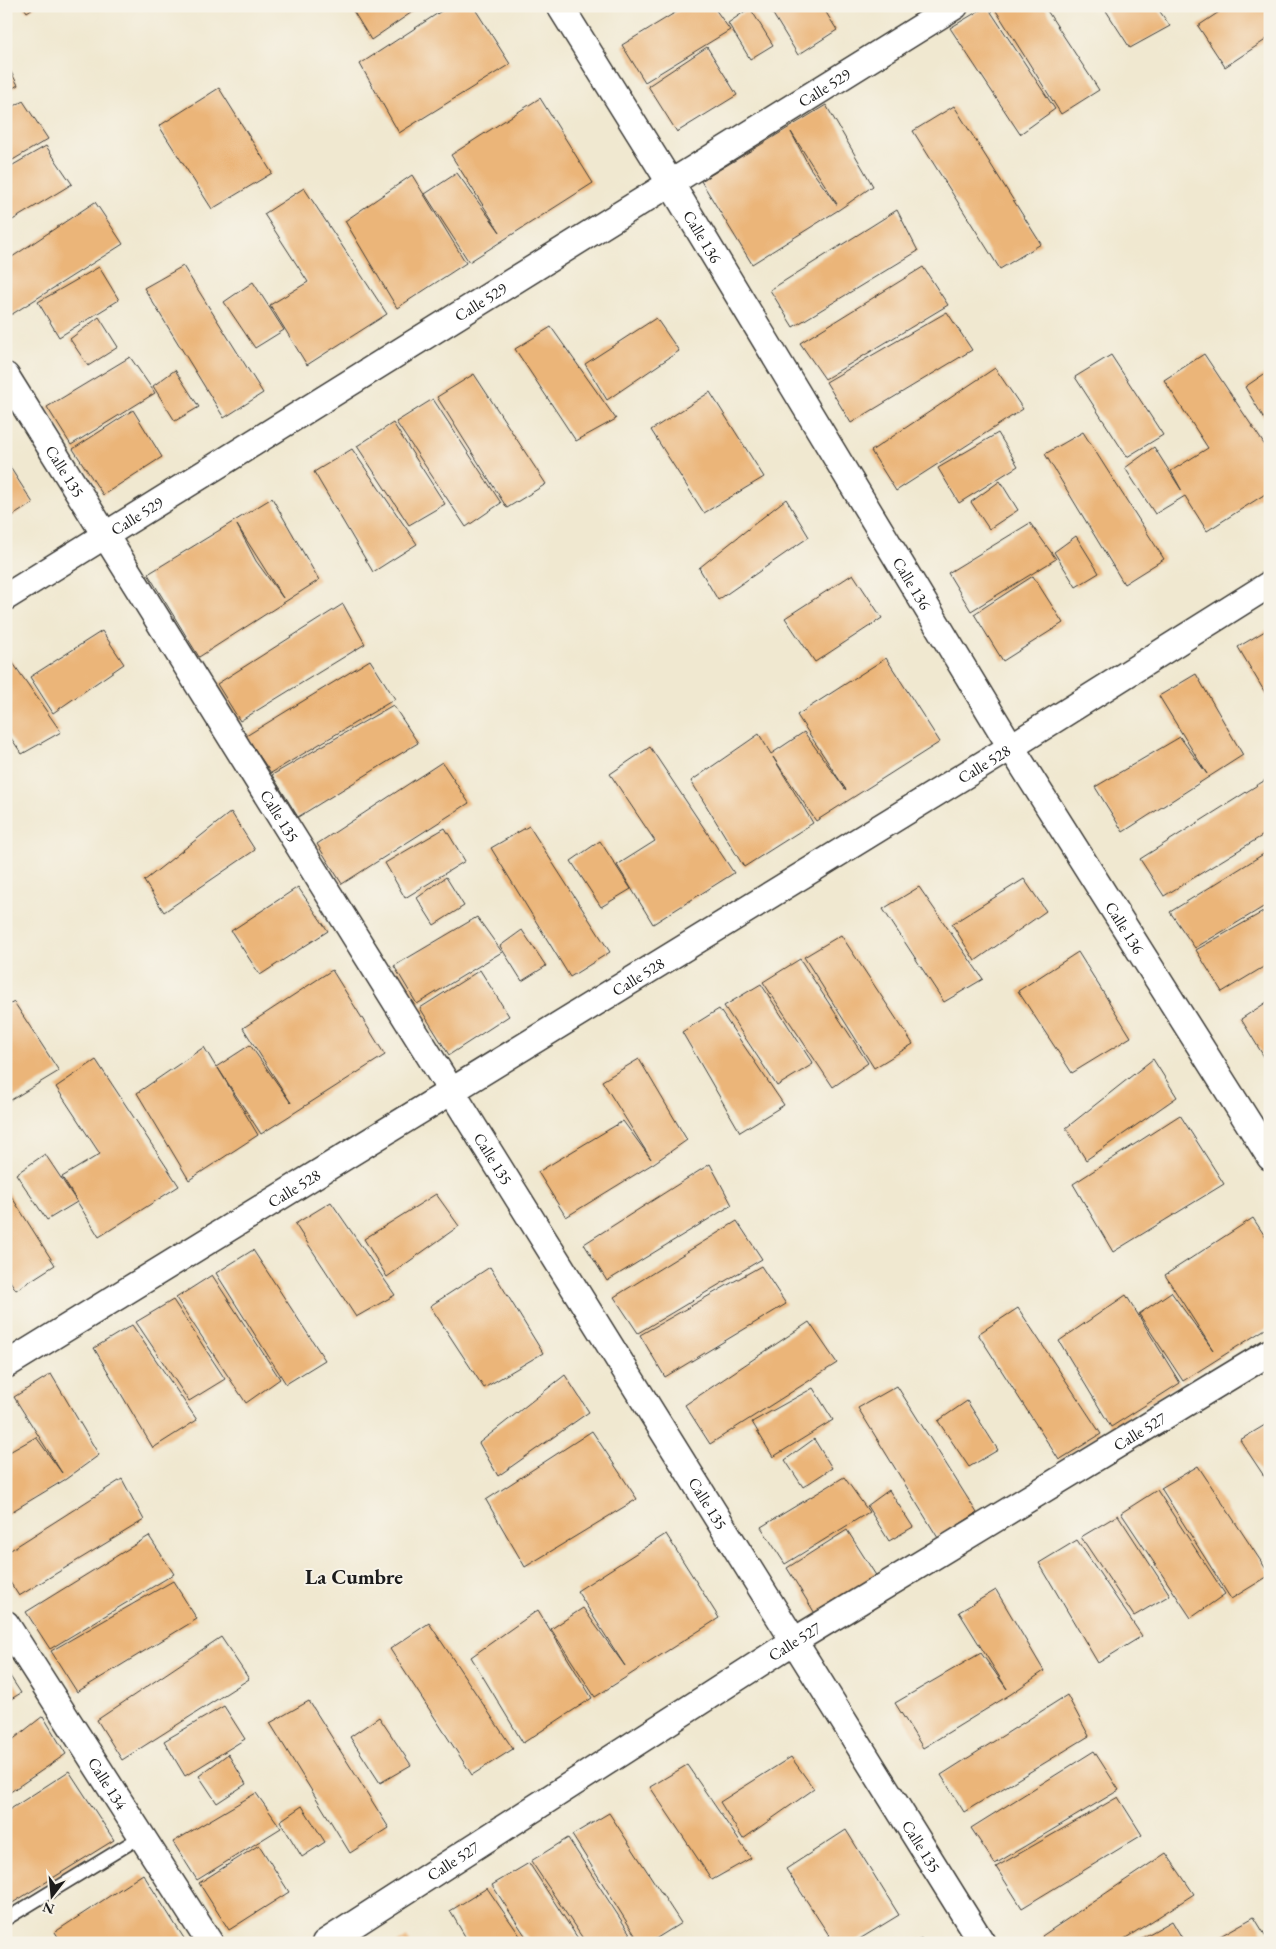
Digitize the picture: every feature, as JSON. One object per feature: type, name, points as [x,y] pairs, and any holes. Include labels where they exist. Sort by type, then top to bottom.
[{"type":"street","name":"Calle 136","points":[[560,6],[671,184],[1011,746],[1270,1157]]},
{"type":"street","name":"Calle 529","points":[[6,597],[671,184],[946,8]]},
{"type":"street","name":"Calle 135","points":[[6,376],[982,1943]]},
{"type":"street","name":"Calle 528","points":[[6,1365],[1011,746],[1270,584]]},
{"type":"street","name":"Calle 527","points":[[325,1943],[794,1641],[1270,1352]]},
{"type":"street","name":"Calle 134","points":[[6,1624],[210,1943]]},
{"type":"lane","points":[[6,1919],[142,1836]]},
{"type":"building","points":[[23,6],[36,6],[27,12]]},
{"type":"building","points":[[355,6],[421,6],[371,40],[352,9]]},
{"type":"building","points":[[449,6],[473,6],[510,64],[399,133],[360,64]]},
{"type":"building","points":[[686,6],[713,6],[730,30],[645,82],[622,45]]},
{"type":"building","points":[[768,6],[822,6],[837,30],[798,55]]},
{"type":"building","points":[[987,6],[1055,109],[1020,134],[950,28]]},
{"type":"building","points":[[993,6],[1044,6],[1099,90],[1061,114]]},
{"type":"building","points":[[1103,6],[1156,6],[1170,26],[1130,48]]},
{"type":"building","points":[[1228,6],[1270,6],[1270,37],[1225,67],[1198,26]]},
{"type":"building","points":[[750,8],[773,45],[750,59],[728,23]]},
{"type":"building","points":[[707,47],[737,95],[677,132],[648,86]]},
{"type":"building","points":[[6,63],[18,85],[6,92]]},
{"type":"building","points":[[219,88],[272,173],[212,209],[159,126]]},
{"type":"building","points":[[540,98],[593,183],[469,262],[425,194],[457,173],[500,232],[451,155]]},
{"type":"building","points":[[23,101],[48,139],[6,164],[6,111]]},
{"type":"building","points":[[826,105],[873,186],[752,264],[701,181]],"holes":[[[791,132],[837,204],[810,168]]]},
{"type":"building","points":[[954,106],[1041,244],[1000,269],[913,131]]},
{"type":"building","points":[[46,146],[72,184],[6,224],[6,169]]},
{"type":"building","points":[[412,175],[466,263],[397,308],[345,221]]},
{"type":"building","points":[[304,188],[387,314],[307,365],[270,305],[308,282],[264,214]]},
{"type":"building","points":[[95,202],[123,244],[6,318],[6,261]]},
{"type":"building","points":[[897,210],[918,251],[793,327],[770,290]]},
{"type":"building","points":[[183,266],[263,393],[224,418],[144,288]]},
{"type":"building","points":[[99,267],[119,300],[59,337],[38,302]]},
{"type":"building","points":[[923,267],[948,305],[825,379],[800,343]]},
{"type":"building","points":[[253,282],[284,330],[255,348],[224,302]]},
{"type":"building","points":[[947,312],[972,350],[851,423],[826,382]]},
{"type":"building","points":[[99,317],[118,347],[88,366],[70,339]]},
{"type":"building","points":[[656,318],[679,351],[607,400],[585,364]]},
{"type":"building","points":[[551,327],[616,419],[576,441],[515,349]]},
{"type":"building","points":[[1204,354],[1270,453],[1270,491],[1207,531],[1185,496],[1155,514],[1125,468],[1154,447],[1182,491],[1171,471],[1208,448],[1164,380]]},
{"type":"building","points":[[1111,355],[1163,435],[1127,457],[1075,377]]},
{"type":"building","points":[[130,357],[155,393],[71,445],[47,407]]},
{"type":"building","points":[[995,368],[1023,409],[896,491],[871,451]]},
{"type":"building","points":[[175,370],[199,407],[175,421],[153,386]]},
{"type":"building","points":[[1270,370],[1270,428],[1245,387]]},
{"type":"building","points":[[474,374],[546,484],[507,508],[437,397]]},
{"type":"building","points":[[710,392],[764,477],[704,513],[651,430]]},
{"type":"building","points":[[433,399],[501,503],[466,527],[396,422]]},
{"type":"building","points":[[133,410],[162,457],[103,495],[73,449]]},
{"type":"building","points":[[393,423],[445,504],[409,525],[357,446]]},
{"type":"building","points":[[1083,432],[1164,559],[1124,584],[1045,454]]},
{"type":"building","points":[[998,433],[1018,466],[959,503],[938,468]]},
{"type":"building","points":[[352,449],[417,544],[373,572],[314,472]]},
{"type":"building","points":[[6,461],[33,503],[6,520]]},
{"type":"building","points":[[1000,481],[1018,510],[989,529],[971,502]]},
{"type":"building","points":[[272,498],[319,580],[199,657],[148,574]],"holes":[[[237,525],[283,598],[256,561]]]},
{"type":"building","points":[[786,499],[809,537],[718,600],[699,568]]},
{"type":"building","points":[[1030,523],[1056,559],[971,611],[948,573]]},
{"type":"building","points":[[1076,536],[1099,573],[1076,587],[1054,552]]},
{"type":"building","points":[[853,574],[882,618],[815,662],[785,618]]},
{"type":"building","points":[[1033,576],[1063,623],[1003,661],[974,614]]},
{"type":"building","points":[[343,604],[365,644],[240,721],[217,684]]},
{"type":"building","points":[[1270,628],[1270,701],[1238,647]]},
{"type":"building","points":[[102,631],[124,664],[53,713],[30,677]]},
{"type":"building","points":[[6,653],[61,732],[22,754],[6,731]]},
{"type":"building","points":[[886,658],[940,742],[816,821],[773,757],[813,823],[744,867],[691,781],[759,734],[771,754],[804,732],[846,790],[797,715]]},
{"type":"building","points":[[370,660],[395,699],[271,773],[246,736]]},
{"type":"building","points":[[1196,674],[1243,755],[1123,832],[1095,787],[1180,737],[1207,774],[1159,696]]},
{"type":"building","points":[[393,705],[418,743],[298,817],[272,775]]},
{"type":"building","points":[[650,747],[734,873],[653,924],[617,865],[655,841],[610,774]]},
{"type":"building","points":[[442,762],[469,803],[342,884],[317,844]]},
{"type":"building","points":[[1267,779],[1270,784],[1270,831],[1164,896],[1140,859]]},
{"type":"building","points":[[231,812],[255,850],[164,912],[144,881]]},
{"type":"building","points":[[529,826],[610,952],[570,977],[491,848]]},
{"type":"building","points":[[445,828],[465,861],[405,898],[385,863]]},
{"type":"building","points":[[600,841],[631,889],[601,907],[571,861]]},
{"type":"building","points":[[1270,850],[1270,903],[1195,948],[1170,912]]},
{"type":"building","points":[[446,877],[464,906],[434,925],[417,898]]},
{"type":"building","points":[[1024,879],[1046,911],[975,961],[952,924]]},
{"type":"building","points":[[298,887],[328,931],[260,975],[231,931]]},
{"type":"building","points":[[919,887],[983,979],[944,1002],[883,909]]},
{"type":"building","points":[[1270,908],[1270,963],[1222,992],[1196,950]]},
{"type":"building","points":[[477,917],[502,952],[417,1004],[394,966]]},
{"type":"building","points":[[522,930],[546,966],[522,981],[500,946]]},
{"type":"building","points":[[841,935],[913,1044],[874,1068],[804,957]]},
{"type":"building","points":[[1078,952],[1131,1037],[1072,1073],[1018,991]]},
{"type":"building","points":[[800,959],[868,1063],[833,1087],[763,982]]},
{"type":"building","points":[[332,970],[385,1055],[261,1134],[218,1068],[258,1135],[189,1180],[137,1093],[204,1047],[216,1067],[250,1045],[291,1103],[243,1028]]},
{"type":"building","points":[[480,970],[509,1016],[449,1055],[420,1008]]},
{"type":"building","points":[[761,984],[813,1064],[777,1086],[724,1006]]},
{"type":"building","points":[[1270,1000],[1270,1057],[1266,1060],[1241,1019]]},
{"type":"building","points":[[14,1002],[59,1071],[6,1103],[6,1007]]},
{"type":"building","points":[[719,1009],[784,1105],[740,1132],[682,1032]]},
{"type":"building","points":[[639,1059],[687,1140],[654,1163],[566,1217],[538,1172],[623,1121],[651,1159],[602,1081]]},
{"type":"building","points":[[1153,1059],[1177,1097],[1086,1160],[1066,1128]]},
{"type":"building","points":[[96,1060],[179,1186],[99,1237],[62,1177],[100,1154],[56,1087]]},
{"type":"building","points":[[1180,1115],[1224,1184],[1113,1252],[1073,1184]]},
{"type":"building","points":[[45,1154],[77,1202],[47,1220],[16,1174]]},
{"type":"building","points":[[710,1164],[732,1205],[607,1281],[584,1244]]},
{"type":"building","points":[[6,1188],[55,1265],[16,1290],[6,1275]]},
{"type":"building","points":[[436,1194],[459,1226],[387,1277],[364,1239]]},
{"type":"building","points":[[331,1202],[395,1295],[356,1317],[295,1224]]},
{"type":"building","points":[[1253,1218],[1270,1244],[1270,1326],[1183,1381],[1139,1314],[1171,1292],[1213,1350],[1165,1275]]},
{"type":"building","points":[[737,1221],[762,1259],[638,1333],[614,1297]]},
{"type":"building","points":[[253,1250],[325,1360],[286,1384],[216,1273]]},
{"type":"building","points":[[761,1266],[786,1304],[665,1377],[640,1335]]},
{"type":"building","points":[[490,1267],[543,1353],[484,1388],[430,1306]]},
{"type":"building","points":[[212,1275],[280,1379],[246,1403],[176,1298]]},
{"type":"building","points":[[1126,1295],[1180,1383],[1111,1427],[1059,1341]]},
{"type":"building","points":[[173,1300],[225,1379],[189,1401],[136,1322]]},
{"type":"building","points":[[1018,1308],[1101,1434],[1059,1460],[978,1334]]},
{"type":"building","points":[[809,1322],[837,1363],[710,1444],[685,1405]]},
{"type":"building","points":[[132,1325],[197,1420],[153,1448],[94,1348]]},
{"type":"building","points":[[51,1374],[99,1455],[66,1479],[6,1515],[6,1454],[36,1437],[62,1473],[14,1397]]},
{"type":"building","points":[[565,1375],[589,1412],[498,1476],[479,1443]]},
{"type":"building","points":[[897,1386],[977,1513],[938,1538],[858,1408]]},
{"type":"building","points":[[813,1388],[833,1420],[773,1457],[752,1422]]},
{"type":"building","points":[[967,1401],[998,1450],[969,1467],[938,1421]]},
{"type":"building","points":[[1270,1422],[1270,1485],[1240,1440]]},
{"type":"building","points":[[592,1431],[637,1499],[525,1567],[486,1500]]},
{"type":"building","points":[[814,1439],[832,1468],[803,1487],[785,1460]]},
{"type":"building","points":[[1198,1466],[1270,1575],[1231,1599],[1161,1488]]},
{"type":"building","points":[[844,1477],[869,1512],[785,1564],[761,1527]]},
{"type":"building","points":[[122,1479],[144,1520],[19,1596],[6,1576],[6,1553]]},
{"type":"building","points":[[889,1490],[913,1527],[889,1541],[867,1506]]},
{"type":"building","points":[[1157,1490],[1225,1594],[1191,1618],[1121,1513]]},
{"type":"building","points":[[1118,1515],[1170,1595],[1134,1616],[1081,1537]]},
{"type":"building","points":[[847,1530],[877,1577],[816,1615],[787,1568]]},
{"type":"building","points":[[666,1534],[719,1618],[595,1697],[551,1629],[583,1608],[625,1666],[577,1591]]},
{"type":"building","points":[[149,1536],[174,1574],[50,1649],[26,1612]]},
{"type":"building","points":[[1077,1540],[1142,1636],[1098,1663],[1039,1563]]},
{"type":"building","points":[[173,1581],[197,1619],[77,1692],[51,1651]]},
{"type":"building","points":[[996,1590],[1044,1671],[1011,1694],[923,1748],[895,1703],[981,1653],[1007,1689],[959,1612]]},
{"type":"building","points":[[538,1610],[592,1698],[523,1743],[471,1657]]},
{"type":"building","points":[[429,1623],[513,1749],[472,1775],[390,1649]]},
{"type":"building","points":[[221,1637],[249,1679],[122,1760],[97,1720]]},
{"type":"building","points":[[6,1670],[21,1693],[6,1702]]},
{"type":"building","points":[[1067,1695],[1089,1736],[964,1812],[941,1775]]},
{"type":"building","points":[[309,1701],[389,1828],[350,1853],[270,1723]]},
{"type":"building","points":[[224,1706],[245,1739],[185,1776],[164,1741]]},
{"type":"building","points":[[43,1716],[66,1754],[6,1795],[6,1745]]},
{"type":"building","points":[[379,1717],[411,1765],[380,1783],[350,1737]]},
{"type":"building","points":[[1094,1751],[1119,1790],[995,1864],[971,1828]]},
{"type":"building","points":[[228,1754],[246,1784],[217,1803],[199,1776]]},
{"type":"building","points":[[791,1757],[814,1789],[743,1839],[720,1802]]},
{"type":"building","points":[[687,1765],[751,1858],[712,1880],[650,1787]]},
{"type":"building","points":[[69,1771],[114,1840],[6,1907],[6,1812]]},
{"type":"building","points":[[256,1793],[281,1828],[197,1880],[173,1842]]},
{"type":"building","points":[[1118,1797],[1142,1835],[1022,1908],[996,1867]]},
{"type":"building","points":[[302,1806],[325,1842],[302,1857],[280,1821]]},
{"type":"building","points":[[609,1813],[681,1923],[649,1943],[640,1943],[572,1835]]},
{"type":"building","points":[[846,1830],[899,1915],[853,1943],[834,1943],[786,1869]]},
{"type":"building","points":[[568,1838],[636,1943],[586,1943],[531,1861]]},
{"type":"building","points":[[259,1845],[289,1892],[229,1930],[199,1883]]},
{"type":"building","points":[[1166,1853],[1194,1894],[1118,1943],[1046,1943],[1042,1936]]},
{"type":"building","points":[[529,1863],[581,1943],[530,1943],[492,1885]]},
{"type":"building","points":[[143,1874],[187,1943],[62,1943],[55,1932]]},
{"type":"building","points":[[487,1888],[525,1943],[469,1943],[450,1911]]},
{"type":"building","points":[[1254,1917],[1270,1943],[1218,1943],[1215,1939]]},
{"type":"building","points":[[1172,1921],[1185,1943],[1133,1943]]},
{"type":"building","points":[[407,1937],[410,1943],[397,1943]]},
{"type":"building","points":[[921,1938],[924,1943],[915,1943]]},
{"type":"district","name":"La Cumbre","points":[[354,1577]]}]
